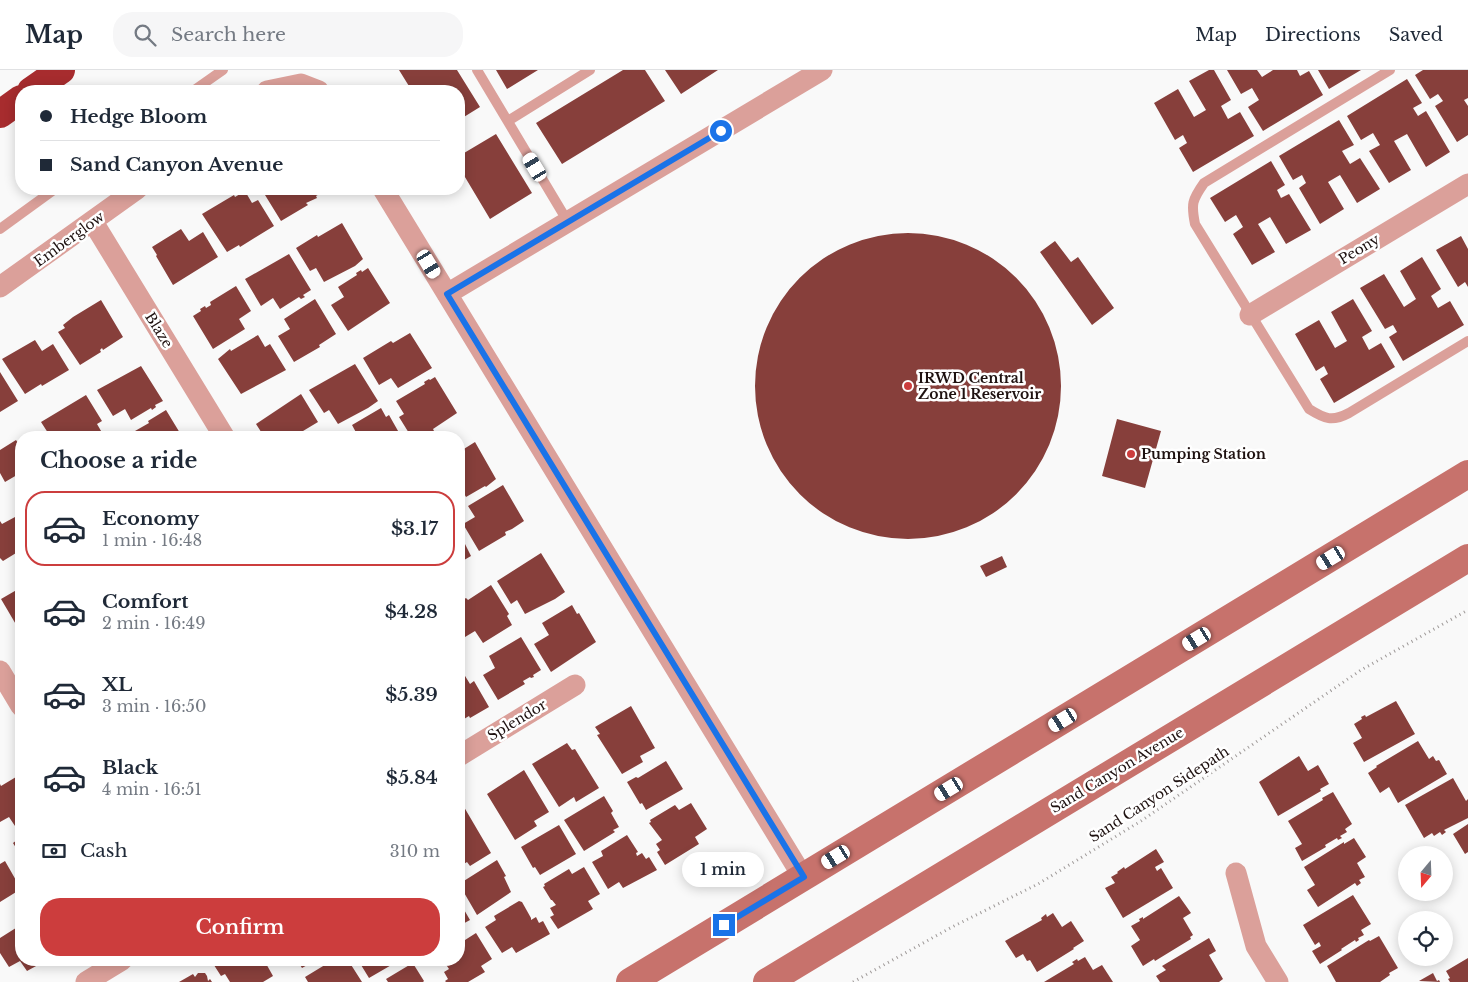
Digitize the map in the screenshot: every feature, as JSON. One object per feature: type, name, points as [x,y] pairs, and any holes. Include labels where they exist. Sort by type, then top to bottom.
[{"type":"highway","points":[[39,85],[60,70]]},
{"type":"highway","points":[[0,114],[15,103]]},
{"type":"main road","points":[[630,982],[1468,474]]},
{"type":"main road","name":"Sand Canyon Avenue","points":[[766,982],[1468,558]]},
{"type":"street","points":[[447,294],[822,70]]},
{"type":"street","name":"Peony","points":[[1250,314],[1468,184]]},
{"type":"street","name":"Emberglow","points":[[0,288],[129,195]]},
{"type":"street","points":[[387,195],[804,877]]},
{"type":"street","name":"Blaze","points":[[93,222],[221,431]]},
{"type":"street","points":[[0,671],[15,696]]},
{"type":"street","name":"Splendor","points":[[465,752],[575,685]]},
{"type":"street","points":[[1236,873],[1256,946],[1278,982]]},
{"type":"street","points":[[86,982],[112,966]]},
{"type":"lane","points":[[202,85],[223,70]]},
{"type":"lane","points":[[477,70],[568,222]]},
{"type":"lane","points":[[508,121],[590,70]]},
{"type":"lane","points":[[1390,70],[1204,184],[1194,198],[1192,211],[1195,224],[1309,410],[1320,417],[1337,419],[1349,413],[1468,341]]},
{"type":"lane","points":[[0,229],[47,195]]},
{"type":"path","name":"Sand Canyon Sidepath","points":[[854,982],[952,927],[1038,884],[1141,821],[1362,670],[1468,610]]},
{"type":"building","points":[[399,70],[457,70],[480,107],[465,116],[465,85],[408,85]]},
{"type":"building","points":[[496,70],[538,70],[507,89]]},
{"type":"building","points":[[623,70],[645,70],[665,101],[562,164],[536,123]]},
{"type":"building","points":[[665,70],[718,70],[681,94]]},
{"type":"building","points":[[1209,70],[1214,70],[1231,100],[1221,106],[1228,119],[1240,112],[1254,136],[1193,172],[1179,148],[1187,143],[1183,135],[1175,140],[1154,103],[1178,89],[1194,117],[1206,110],[1189,81]]},
{"type":"building","points":[[1227,70],[1257,70],[1262,77],[1273,70],[1297,70],[1300,76],[1309,71],[1323,95],[1263,131],[1248,107],[1259,100],[1252,88],[1241,94]]},
{"type":"building","points":[[1318,70],[1361,70],[1329,89]]},
{"type":"building","points":[[1423,70],[1468,70],[1468,98],[1464,100],[1468,106],[1468,135],[1457,142],[1435,106],[1443,101],[1438,94],[1430,99],[1415,75]]},
{"type":"building","points":[[1407,79],[1422,103],[1413,108],[1418,116],[1426,111],[1450,152],[1426,167],[1407,134],[1394,141],[1411,170],[1389,183],[1369,151],[1380,145],[1373,133],[1361,140],[1347,116]]},
{"type":"building","points":[[1339,120],[1354,145],[1342,151],[1350,164],[1360,158],[1380,189],[1357,203],[1340,175],[1328,182],[1344,209],[1320,224],[1299,188],[1306,183],[1302,175],[1293,180],[1279,156]]},
{"type":"building","points":[[496,134],[532,193],[490,219],[465,177],[465,152]]},
{"type":"building","points":[[1271,161],[1285,185],[1277,190],[1281,198],[1289,194],[1311,230],[1286,244],[1270,217],[1258,224],[1275,252],[1252,265],[1233,234],[1243,227],[1236,215],[1225,222],[1210,198]]},
{"type":"building","points":[[234,195],[235,197],[247,195],[252,203],[258,200],[274,226],[240,247],[239,245],[227,252],[202,214]]},
{"type":"building","points":[[265,195],[318,195],[317,198],[306,203],[308,205],[281,221]]},
{"type":"building","points":[[342,223],[363,259],[355,266],[324,282],[316,268],[310,271],[296,248]]},
{"type":"building","points":[[181,229],[189,241],[203,232],[218,257],[173,285],[152,247]]},
{"type":"building","name":"IRWD Central Zone 1 Reservoir","points":[[908,233],[938,236],[967,245],[993,259],[1016,278],[1035,301],[1049,327],[1058,356],[1061,386],[1058,416],[1049,445],[1035,471],[1016,494],[993,513],[967,527],[938,536],[908,539],[878,536],[849,527],[823,513],[800,494],[781,471],[767,445],[758,416],[755,386],[758,356],[767,327],[781,301],[800,278],[823,259],[849,245],[878,236]]},
{"type":"building","points":[[1461,236],[1468,249],[1468,287],[1465,282],[1458,287],[1436,250]]},
{"type":"building","points":[[1055,241],[1071,262],[1078,257],[1114,308],[1092,325],[1040,252]]},
{"type":"building","points":[[289,254],[311,290],[303,295],[305,297],[301,299],[299,297],[280,309],[273,298],[261,306],[245,279]]},
{"type":"building","points":[[1422,257],[1441,289],[1431,296],[1438,308],[1450,301],[1464,325],[1403,361],[1389,337],[1397,332],[1393,325],[1385,329],[1360,288],[1384,274],[1404,307],[1416,299],[1400,271]]},
{"type":"building","points":[[368,268],[390,303],[348,331],[331,305],[344,297],[338,287],[357,275],[356,273]]},
{"type":"building","points":[[236,286],[251,311],[239,319],[245,329],[213,349],[193,316],[201,311],[200,309],[211,305],[210,302]]},
{"type":"building","points":[[315,299],[336,334],[319,345],[320,347],[294,362],[278,336],[290,329],[284,319]]},
{"type":"building","points":[[1353,299],[1372,331],[1362,337],[1369,350],[1381,343],[1395,367],[1334,403],[1320,379],[1328,374],[1324,366],[1316,371],[1295,334],[1319,320],[1335,348],[1347,341],[1331,312]]},
{"type":"building","points":[[101,300],[123,337],[103,350],[102,348],[101,352],[80,365],[58,332],[65,328],[63,325],[73,317]]},
{"type":"building","points":[[410,333],[432,368],[398,388],[391,378],[379,385],[363,358],[391,341],[393,343]]},
{"type":"building","points":[[258,335],[265,347],[270,344],[286,370],[241,394],[218,359],[230,349],[231,351]]},
{"type":"building","points":[[35,340],[42,351],[53,344],[69,370],[25,394],[2,359]]},
{"type":"building","points":[[355,364],[378,401],[338,424],[329,410],[324,413],[309,390]]},
{"type":"building","points":[[141,366],[163,401],[155,405],[156,407],[152,410],[151,408],[131,420],[125,409],[113,416],[97,390]]},
{"type":"building","points":[[0,372],[18,401],[0,412]]},
{"type":"building","points":[[435,377],[457,413],[433,429],[434,431],[408,431],[399,417],[404,414],[396,401]]},
{"type":"building","points":[[301,394],[318,422],[303,431],[260,431],[256,424]]},
{"type":"building","points":[[86,395],[102,421],[97,424],[101,431],[47,431],[41,422]]},
{"type":"building","points":[[381,408],[386,417],[389,415],[398,431],[355,431],[352,425]]},
{"type":"building","points":[[166,410],[179,431],[135,431],[149,423],[148,421]]},
{"type":"building","name":"Pumping Station","points":[[1117,419],[1161,431],[1145,488],[1102,476]]},
{"type":"building","points":[[15,441],[15,476],[5,482],[0,473],[0,450]]},
{"type":"building","points":[[475,442],[496,479],[486,487],[466,497],[465,495],[465,448]]},
{"type":"building","points":[[503,485],[524,521],[505,532],[506,535],[479,551],[465,527],[465,523],[475,517],[468,506]]},
{"type":"building","points":[[15,517],[15,554],[3,561],[0,558],[0,521],[2,524]]},
{"type":"building","points":[[465,544],[471,556],[465,560]]},
{"type":"building","points":[[541,553],[565,592],[525,614],[517,600],[511,604],[497,581]]},
{"type":"building","points":[[1002,556],[1007,567],[986,577],[980,566]]},
{"type":"building","points":[[491,585],[509,614],[507,616],[512,625],[483,643],[475,631],[465,637],[465,599],[468,600]]},
{"type":"building","points":[[15,591],[15,623],[1,599]]},
{"type":"building","points":[[572,605],[577,614],[579,613],[596,642],[551,672],[534,644],[549,635],[542,623]]},
{"type":"building","points":[[521,637],[541,670],[533,675],[534,677],[523,681],[525,684],[498,700],[483,675],[495,668],[489,656]]},
{"type":"building","points":[[465,676],[470,684],[474,681],[489,707],[470,718],[469,716],[465,718]]},
{"type":"building","points":[[1396,701],[1415,734],[1364,762],[1353,743],[1362,738],[1354,724],[1362,719],[1361,717],[1365,715],[1366,717]]},
{"type":"building","points":[[631,706],[655,748],[640,756],[643,762],[622,774],[597,735],[600,734],[595,727]]},
{"type":"building","points":[[1418,741],[1429,759],[1433,756],[1436,761],[1439,760],[1447,774],[1398,803],[1389,787],[1380,793],[1368,773],[1376,766]]},
{"type":"building","points":[[567,743],[572,750],[575,749],[599,788],[576,802],[574,797],[559,807],[532,764]]},
{"type":"building","points":[[1299,756],[1308,771],[1318,765],[1329,784],[1320,789],[1321,791],[1278,816],[1259,782]]},
{"type":"building","points":[[666,761],[683,789],[646,810],[642,803],[640,804],[627,782],[636,777],[638,778]]},
{"type":"building","points":[[524,770],[549,812],[534,821],[537,826],[515,840],[487,794]]},
{"type":"building","points":[[15,778],[15,826],[9,817],[0,822],[0,784],[1,786]]},
{"type":"building","points":[[1453,778],[1466,801],[1468,799],[1468,818],[1444,830],[1446,832],[1442,835],[1440,832],[1434,836],[1432,833],[1424,838],[1405,805]]},
{"type":"building","points":[[1333,792],[1352,824],[1345,829],[1347,832],[1340,836],[1342,838],[1338,840],[1337,838],[1302,861],[1295,848],[1302,844],[1288,821]]},
{"type":"building","points":[[604,796],[613,811],[611,813],[619,827],[613,830],[615,832],[584,851],[564,820]]},
{"type":"building","points":[[691,803],[707,829],[695,837],[699,844],[665,865],[657,852],[660,850],[656,844],[662,840],[649,823],[651,822],[650,820],[675,805],[679,810]]},
{"type":"building","points":[[465,809],[491,853],[470,866],[467,862],[465,863]]},
{"type":"building","points":[[1468,824],[1468,852],[1465,854],[1453,834]]},
{"type":"building","points":[[559,825],[576,854],[540,875],[535,867],[533,868],[521,847]]},
{"type":"building","points":[[627,835],[638,852],[636,853],[637,856],[642,853],[646,859],[649,857],[657,870],[623,888],[619,882],[608,889],[592,862],[603,856],[601,851]]},
{"type":"building","points":[[1354,838],[1366,857],[1357,863],[1365,877],[1359,880],[1361,883],[1357,886],[1355,883],[1318,907],[1307,890],[1315,885],[1304,867],[1344,842],[1344,844]]},
{"type":"building","points":[[1156,849],[1164,862],[1155,867],[1157,871],[1161,868],[1173,888],[1123,918],[1105,888],[1115,883],[1111,877],[1117,872]]},
{"type":"building","points":[[497,860],[506,876],[504,877],[511,892],[477,915],[465,894],[465,880]]},
{"type":"building","points":[[5,861],[15,878],[15,893],[0,902],[0,864]]},
{"type":"building","points":[[584,867],[600,894],[588,901],[593,909],[558,929],[550,917],[554,915],[550,908],[556,905],[543,887],[545,886],[544,884],[569,869],[572,874]]},
{"type":"building","points":[[1353,895],[1371,924],[1361,930],[1364,935],[1358,938],[1359,940],[1356,942],[1355,940],[1320,964],[1312,951],[1321,946],[1319,942],[1315,945],[1303,925]]},
{"type":"building","points":[[1179,896],[1191,913],[1183,918],[1193,935],[1190,937],[1191,939],[1155,961],[1154,959],[1143,966],[1131,946],[1140,940],[1131,926],[1140,921],[1139,919],[1143,917],[1143,919]]},
{"type":"building","points":[[519,901],[522,902],[531,920],[536,917],[539,923],[543,921],[550,934],[516,953],[512,947],[502,953],[485,927],[496,920],[494,916]]},
{"type":"building","points":[[465,911],[470,920],[465,923]]},
{"type":"building","points":[[1053,913],[1062,927],[1071,921],[1084,941],[1037,972],[1030,960],[1027,961],[1023,954],[1016,958],[1005,941],[1042,920],[1041,918],[1046,914],[1047,917]]},
{"type":"building","points":[[15,929],[15,964],[9,967],[0,953],[0,938]]},
{"type":"building","points":[[476,933],[492,959],[481,966],[485,972],[468,982],[446,982],[448,979],[444,972],[449,969],[447,966],[465,966],[465,940]]},
{"type":"building","points":[[1379,936],[1398,968],[1389,973],[1390,975],[1380,982],[1336,982],[1327,966],[1369,940]]},
{"type":"building","points":[[1209,938],[1216,951],[1209,955],[1223,979],[1219,982],[1160,982],[1156,976],[1166,970],[1162,966]]},
{"type":"building","points":[[1085,957],[1093,970],[1102,965],[1113,982],[1044,982],[1074,964],[1072,962]]},
{"type":"building","points":[[1468,958],[1468,982],[1450,982],[1446,971]]},
{"type":"building","points":[[24,966],[36,966],[27,971]]},
{"type":"building","points":[[215,966],[267,966],[273,976],[263,982],[230,982],[225,974],[221,976]]},
{"type":"building","points":[[323,966],[352,966],[362,982],[308,982],[305,977]]},
{"type":"building","points":[[362,966],[390,966],[369,978]]},
{"type":"building","points":[[408,966],[415,966],[424,981],[388,982],[386,979]]},
{"type":"building","points":[[198,973],[205,973],[208,981],[210,979],[212,982],[179,982],[193,974],[195,977]]},
{"type":"building","points":[[1433,973],[1437,981],[1439,980],[1440,982],[1419,981]]},
{"type":"place","name":"IRWD Central Zone 1 Reservoir","points":[[908,386]]},
{"type":"place","name":"Pumping Station","points":[[1131,454]]},
{"type":"route","points":[[721,131],[447,294],[804,877],[724,925]]}]
